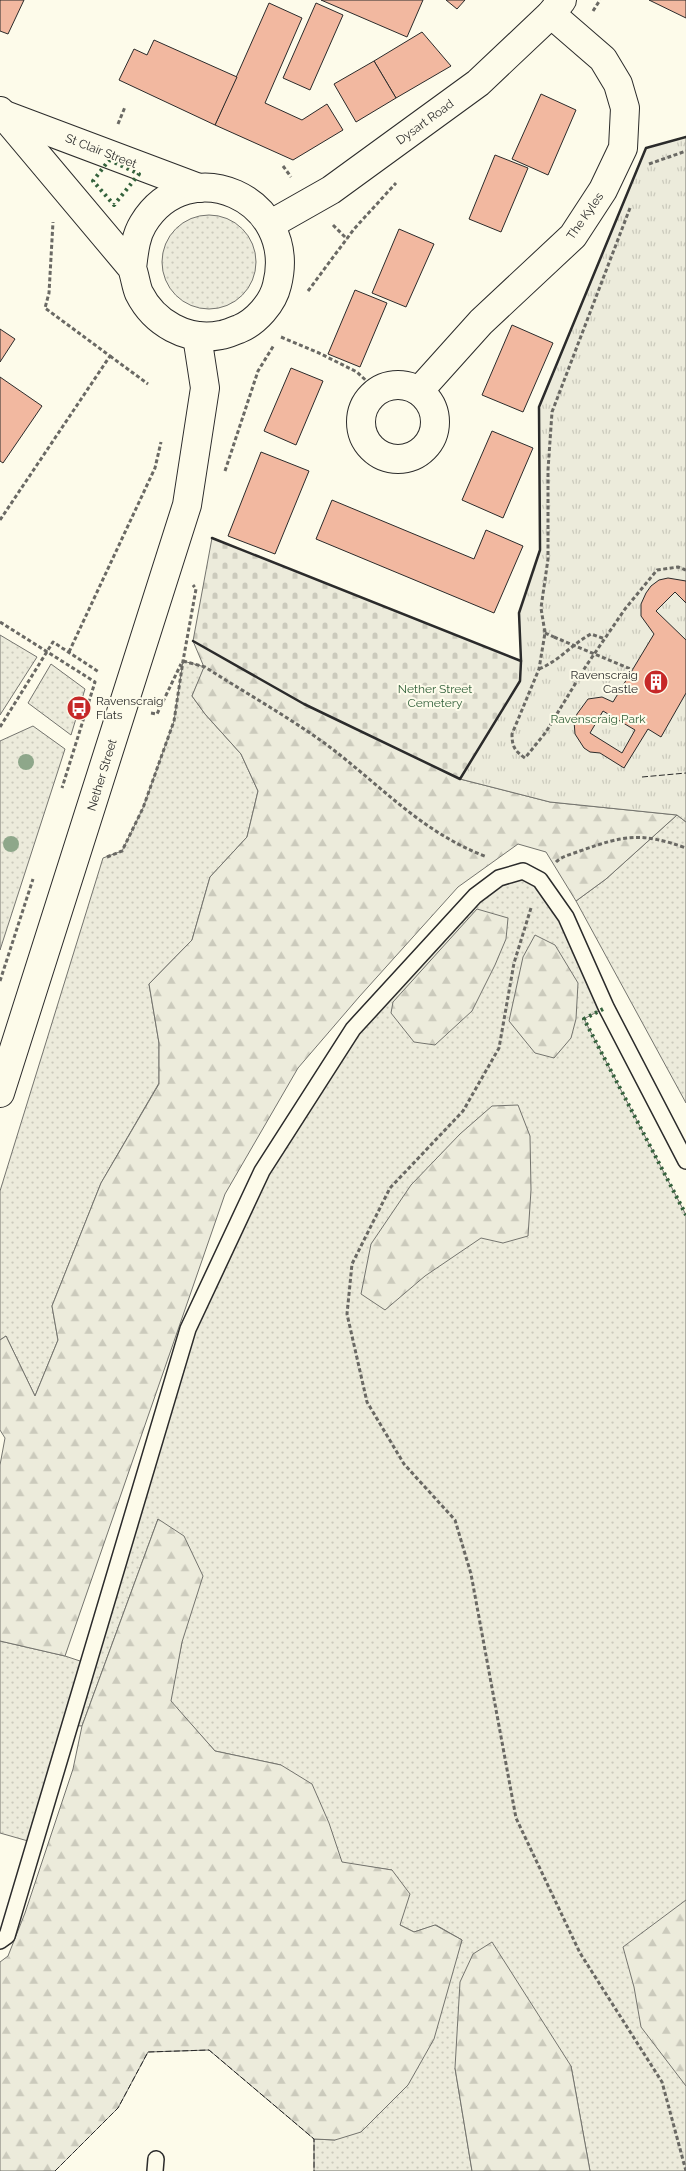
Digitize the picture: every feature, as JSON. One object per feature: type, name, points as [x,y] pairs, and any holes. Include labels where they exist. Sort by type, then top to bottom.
[{"type":"main road","name":"The Kyles","points":[[420,392],[481,322],[574,236],[603,190],[624,148],[625,108],[618,84],[603,60],[576,36],[556,7]]},
{"type":"main road","name":"Dysart Road","points":[[271,224],[331,190],[478,83],[556,7]]},
{"type":"main road","name":"St Clair Street","points":[[2,113],[199,188]]},
{"type":"main road","name":"St Clair Street","points":[[2,113],[132,268]]},
{"type":"main road","points":[[199,188],[220,189],[240,195],[258,207],[271,224],[280,246],[281,270],[275,293],[262,313],[243,327],[221,336],[197,336],[173,329],[152,313],[139,292],[132,268],[135,245],[143,224],[153,212],[176,194],[199,188]]},
{"type":"main road","name":"Nether Street","points":[[0,1093],[187,505],[205,388],[197,336]]},
{"type":"main road","points":[[387,386],[410,386],[428,400],[433,410],[434,434],[428,444],[419,452],[409,457],[397,459],[386,457],[375,451],[367,442],[362,432],[363,409],[368,399],[377,391],[387,386]]},
{"type":"lane","points":[[0,1941],[7,1936],[188,1328],[262,1171],[353,1029],[475,896],[499,878],[523,871],[540,880],[566,917],[606,1007],[686,1161]]},
{"type":"path","points":[[576,36],[600,0]]},
{"type":"path","points":[[646,166],[686,151]]},
{"type":"path","points":[[304,297],[354,229],[397,182]]},
{"type":"path","points":[[70,195],[54,210],[49,293],[46,308],[148,384]]},
{"type":"path","points":[[632,202],[552,412],[548,470],[548,559],[541,608],[545,633],[539,669],[512,734],[512,745],[515,752],[525,758],[546,732],[605,639],[640,590],[657,570],[678,567],[686,570]]},
{"type":"path","points":[[223,480],[258,371],[284,328]]},
{"type":"path","points":[[280,336],[357,372],[377,391]]},
{"type":"path","points":[[0,520],[110,356]]},
{"type":"path","points":[[69,652],[154,468],[161,442]]},
{"type":"path","points":[[102,858],[122,851],[143,808],[174,721],[196,589],[192,584],[195,576]]},
{"type":"path","points":[[0,622],[95,682],[61,792]]},
{"type":"path","points":[[545,633],[633,670]]},
{"type":"path","points":[[539,669],[553,663],[579,640],[591,634],[605,639]]},
{"type":"path","points":[[0,727],[52,642],[99,672]]},
{"type":"path","points":[[148,712],[157,714],[183,662]]},
{"type":"path","points":[[183,662],[204,667],[323,742],[404,809],[444,838],[523,871]]},
{"type":"path","points":[[686,848],[659,838],[633,836],[599,844],[558,860],[540,880],[514,963],[499,1048],[463,1111],[390,1188],[352,1264],[347,1314],[367,1402],[404,1464],[456,1520],[472,1574],[516,1818],[580,1952],[662,2082],[686,2171]]},
{"type":"path","points":[[0,981],[35,874]]},
{"type":"green space","name":"Ravenscraig Park","points":[[686,137],[686,822],[677,815],[550,802],[460,779],[520,681],[519,613],[540,550],[539,407],[646,148]]},
{"type":"green space","points":[[209,215],[227,219],[242,229],[252,244],[256,262],[252,280],[242,295],[227,305],[209,309],[191,305],[176,295],[166,280],[162,262],[166,244],[176,229],[191,219]]},
{"type":"green space","name":"Nether Street Cemetery","points":[[212,538],[521,661],[520,681],[460,779],[304,704],[193,641]]},
{"type":"green space","points":[[0,635],[37,657],[0,715]]},
{"type":"green space","points":[[193,641],[304,704],[460,779],[550,802],[677,815],[606,879],[576,901],[546,852],[518,844],[458,887],[298,1068],[225,1194],[65,1656],[0,1641],[0,1465],[5,1438],[0,1430],[0,1340],[6,1336],[35,1396],[58,1340],[52,1306],[101,1183],[159,1084],[159,1043],[149,984],[192,940],[210,877],[247,837],[258,791],[241,754],[205,714],[192,696],[204,667]]},
{"type":"green space","points":[[183,661],[205,667],[192,696],[205,714],[241,754],[258,791],[247,837],[210,877],[192,940],[149,984],[159,1043],[159,1083],[101,1183],[52,1306],[58,1340],[35,1396],[6,1336],[0,1340],[0,1191],[103,858],[122,851],[143,808],[174,721]]},
{"type":"green space","points":[[51,664],[85,689],[71,735],[28,703]]},
{"type":"green space","points":[[33,726],[65,749],[0,950],[0,741]]},
{"type":"green space","points":[[677,815],[686,822],[686,1103],[576,901],[606,879]]},
{"type":"green space","points":[[523,871],[540,880],[606,1007],[584,1019],[686,1215],[686,2171],[590,2171],[571,2066],[455,2068],[472,2171],[314,2171],[314,2139],[335,2140],[451,1973],[462,1940],[436,1925],[414,1932],[400,1925],[392,1870],[342,1863],[281,1765],[215,1751],[170,1701],[182,1642],[158,1519],[82,1726],[70,1725],[35,1843],[0,1833],[0,1641],[65,1656],[89,1664],[188,1329],[262,1171],[353,1029],[475,896]]},
{"type":"green space","points":[[477,909],[508,918],[506,939],[495,965],[472,1011],[435,1045],[414,1042],[391,1013],[393,1002]]},
{"type":"green space","points":[[535,935],[555,945],[578,983],[576,1019],[571,1038],[554,1058],[535,1053],[509,1021],[523,957]]},
{"type":"green space","points":[[518,1105],[530,1136],[531,1190],[528,1236],[503,1243],[481,1238],[425,1276],[385,1310],[361,1294],[371,1244],[411,1185],[460,1134],[492,1106]]},
{"type":"green space","points":[[158,1519],[184,1536],[203,1576],[182,1642],[171,1701],[215,1751],[281,1765],[312,1784],[329,1823],[342,1862],[392,1870],[410,1894],[400,1925],[414,1932],[435,1925],[462,1940],[434,2039],[408,2085],[361,2132],[335,2140],[314,2139],[209,2050],[148,2052],[118,2108],[55,2171],[0,2171],[0,1962],[8,1956],[25,1913],[73,1769],[82,1726]]},
{"type":"green space","points":[[686,1900],[686,2086],[641,2027],[634,1987],[623,1947]]},
{"type":"green space","points":[[492,1942],[571,2066],[590,2171],[472,2171],[455,2068],[460,1982],[473,1954]]},
{"type":"building","points":[[0,0],[24,0],[8,34],[0,31]]},
{"type":"building","points":[[321,0],[423,0],[407,37]]},
{"type":"building","points":[[446,0],[465,0],[457,9]]},
{"type":"building","points":[[649,0],[686,0],[686,18]]},
{"type":"building","points":[[269,3],[302,18],[265,103],[302,120],[327,104],[343,130],[293,160],[215,125]]},
{"type":"building","points":[[316,3],[343,15],[310,90],[283,78]]},
{"type":"building","points":[[422,32],[451,66],[396,98],[374,61]]},
{"type":"building","points":[[154,40],[237,77],[215,125],[119,80],[134,49],[147,55]]},
{"type":"building","points":[[374,61],[396,98],[356,122],[334,84]]},
{"type":"building","points":[[541,94],[576,110],[548,175],[512,159]]},
{"type":"building","points":[[495,155],[528,168],[501,232],[469,219]]},
{"type":"building","points":[[399,229],[434,244],[406,307],[372,293]]},
{"type":"building","points":[[355,290],[387,303],[360,367],[328,354]]},
{"type":"building","points":[[512,325],[553,343],[523,412],[482,395]]},
{"type":"building","points":[[0,329],[15,339],[0,362]]},
{"type":"building","points":[[291,368],[323,381],[296,445],[264,431]]},
{"type":"building","points":[[0,377],[42,406],[3,463],[0,461]]},
{"type":"building","points":[[492,431],[533,448],[503,518],[462,500]]},
{"type":"building","points":[[261,452],[309,471],[275,554],[228,536]]},
{"type":"building","points":[[332,500],[474,559],[486,530],[523,546],[494,613],[316,539]]},
{"type":"building","name":"Ravenscraig Castle","points":[[668,578],[686,581],[686,603],[675,592],[656,611],[686,640],[686,693],[661,737],[648,729],[624,768],[600,753],[590,752],[584,748],[575,734],[574,721],[588,699],[602,697],[613,702],[654,634],[641,616],[641,604],[651,586],[659,580]],"holes":[[[603,711],[635,730],[622,753],[590,733]]]},
{"type":"hedge","points":[[109,160],[139,174],[114,205],[93,181],[109,160]]},
{"type":"hedge","points":[[603,1009],[584,1019],[686,1215]]},
{"type":"fence","points":[[642,777],[686,773]]},
{"type":"fence","points":[[55,2171],[118,2108],[148,2052],[209,2050],[314,2139],[314,2171]]},
{"type":"wall","points":[[521,661],[519,613],[540,550],[539,407],[646,148],[686,137]]},
{"type":"wall","points":[[193,641],[304,704],[460,779],[520,681],[521,661],[212,538]]},
{"type":"place","name":"Ravenscraig Castle","points":[[656,682]]},
{"type":"place","name":"Ravenscraig Flats","points":[[79,708]]}]
